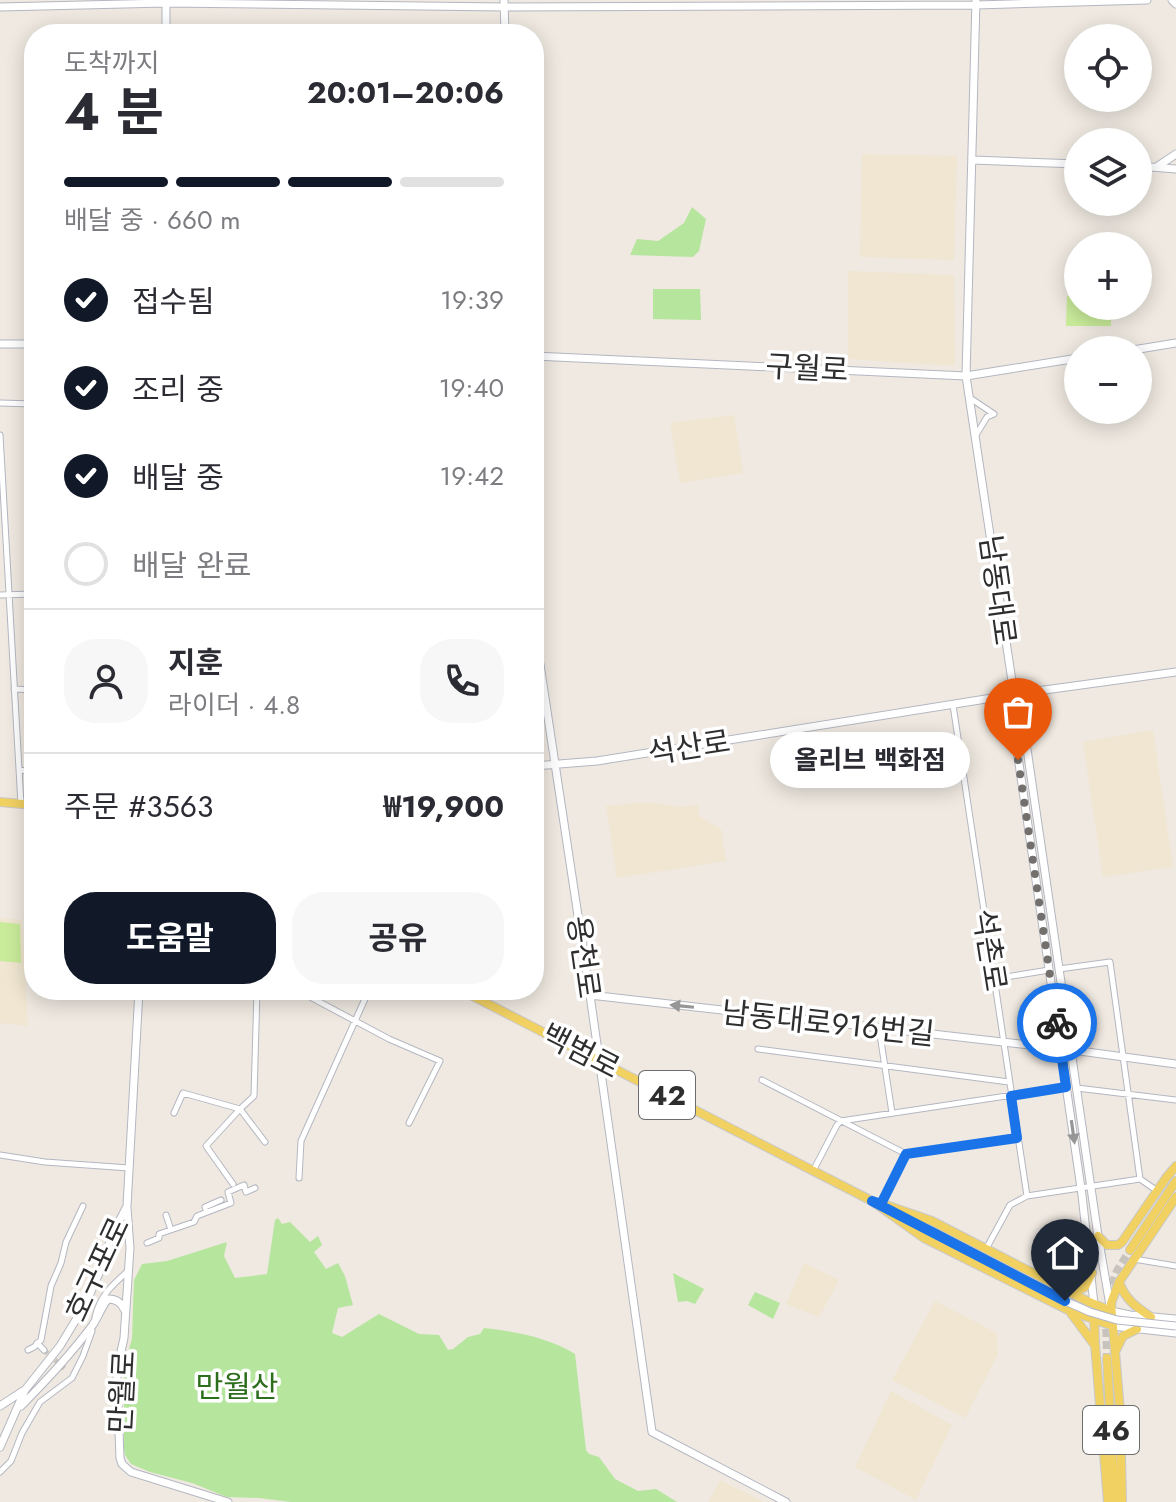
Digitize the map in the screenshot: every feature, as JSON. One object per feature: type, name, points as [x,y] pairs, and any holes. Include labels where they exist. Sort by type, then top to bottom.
[{"type":"main road","points":[[0,802],[21,805]]},
{"type":"main road","name":"백범로","points":[[481,1000],[813,1171],[877,1202],[932,1221],[1111,1311]]},
{"type":"main road","points":[[1098,1236],[1111,1246],[1122,1242],[1176,1166]]},
{"type":"main road","points":[[1122,1502],[1120,1411],[1111,1311],[1113,1295],[1176,1181]]},
{"type":"main road","points":[[1134,1254],[1175,1200]]},
{"type":"main road","name":"백범로","points":[[877,1202],[924,1238],[1068,1310],[1113,1326]]},
{"type":"main road","points":[[1122,1242],[1124,1251],[1134,1254]]},
{"type":"main road","points":[[1072,1293],[1085,1287],[1092,1273]]},
{"type":"main road","points":[[1119,1282],[1129,1301],[1151,1317]]},
{"type":"main road","name":"남동대로","points":[[1094,1304],[1108,1502]]},
{"type":"main road","points":[[1068,1310],[1095,1344]]},
{"type":"main road","points":[[1113,1354],[1123,1336],[1137,1329]]},
{"type":"main road","points":[[1096,1358],[1104,1351],[1113,1354]]},
{"type":"main road","name":"46","points":[[1113,1354],[1115,1502]]},
{"type":"street","points":[[0,7],[166,2],[504,4],[1147,0]]},
{"type":"street","points":[[166,2],[166,24]]},
{"type":"street","name":"남동대로","points":[[976,3],[966,376],[1013,695],[1011,709],[1049,970],[1066,1049],[1066,1087],[1094,1304]]},
{"type":"street","points":[[504,4],[505,24]]},
{"type":"street","points":[[1158,166],[1176,154]]},
{"type":"street","points":[[973,160],[1064,163]]},
{"type":"street","points":[[1152,166],[1176,167]]},
{"type":"street","points":[[1152,347],[1176,343]]},
{"type":"street","points":[[0,344],[24,344]]},
{"type":"street","name":"구월로","points":[[544,356],[966,376],[1064,360]]},
{"type":"street","points":[[970,398],[994,414],[987,417],[975,436]]},
{"type":"street","points":[[0,403],[24,404]]},
{"type":"street","points":[[0,435],[21,805]]},
{"type":"street","points":[[0,595],[24,594]]},
{"type":"street","name":"석산로","points":[[544,766],[597,761],[1176,672]]},
{"type":"street","points":[[14,689],[24,690]]},
{"type":"street","name":"용천로","points":[[544,692],[652,1432],[786,1502]]},
{"type":"street","points":[[1013,695],[1021,708],[1059,969],[1066,1049],[1077,1088],[1111,1311]]},
{"type":"street","name":"석촌로","points":[[953,705],[1027,1196]]},
{"type":"street","points":[[19,770],[24,771]]},
{"type":"street","points":[[1059,969],[1110,962],[1140,1179]]},
{"type":"street","points":[[994,979],[1049,970]]},
{"type":"street","name":"남동대로916번길","points":[[590,995],[1176,1064]]},
{"type":"street","name":"호구포로","points":[[0,1447],[25,1390],[60,1346],[86,1303],[112,1235],[127,1206],[138,1000]]},
{"type":"street","points":[[233,1184],[206,1146],[254,1096],[257,1000]]},
{"type":"street","points":[[315,1000],[354,1022],[440,1061],[409,1123]]},
{"type":"street","points":[[299,1178],[301,1141],[364,1000]]},
{"type":"street","points":[[879,1028],[892,1113]]},
{"type":"street","points":[[758,1049],[1009,1082]]},
{"type":"street","points":[[762,1080],[906,1154],[1017,1138]]},
{"type":"street","points":[[813,1171],[841,1121],[1066,1087]]},
{"type":"street","points":[[1077,1088],[1176,1100]]},
{"type":"street","points":[[174,1113],[183,1093],[240,1109],[265,1142]]},
{"type":"street","points":[[877,1202],[906,1154]]},
{"type":"street","points":[[0,1155],[45,1162],[129,1168]]},
{"type":"street","points":[[986,1249],[1010,1205],[1027,1196],[1140,1179],[1157,1191]]},
{"type":"street","points":[[147,1243],[159,1238],[159,1234],[194,1222],[197,1216],[231,1203],[228,1192],[244,1185],[246,1192],[255,1188]]},
{"type":"street","points":[[207,1212],[205,1207],[221,1200]]},
{"type":"street","name":"백범로","points":[[877,1202],[1090,1312],[1124,1321],[1176,1326]]},
{"type":"street","points":[[28,1350],[41,1340],[51,1286],[66,1242],[83,1206]]},
{"type":"street","name":"만월로","points":[[127,1206],[129,1271],[124,1338],[117,1379],[122,1464],[142,1477],[228,1502]]},
{"type":"street","points":[[166,1215],[171,1230]]},
{"type":"street","points":[[1134,1254],[1176,1266]]},
{"type":"street","points":[[16,1412],[60,1366],[95,1322],[102,1297],[129,1271]]},
{"type":"street","points":[[0,1472],[11,1461],[22,1433],[40,1402],[72,1378],[102,1305],[113,1299],[122,1304],[126,1312]]},
{"type":"street","name":"백범로","points":[[1111,1311],[1176,1319]]},
{"type":"street","name":"백범로","points":[[1113,1326],[1176,1333]]},
{"type":"street","points":[[37,1343],[44,1350]]},
{"type":"street","points":[[65,1369],[74,1374]]},
{"type":"street","name":"호구포로","points":[[0,1408],[25,1390]]},
{"type":"street","name":"호구포로","points":[[0,1428],[16,1412]]},
{"type":"shaded area","points":[[862,154],[957,156],[954,260],[860,257]]},
{"type":"shaded area","points":[[848,271],[954,275],[955,366],[848,359]]},
{"type":"shaded area","points":[[734,415],[743,473],[680,483],[670,423]]},
{"type":"shaded area","points":[[1153,730],[1173,867],[1103,877],[1083,742]]},
{"type":"shaded area","points":[[649,802],[680,807],[698,805],[699,816],[721,829],[726,861],[617,878],[606,806]]},
{"type":"shaded area","points":[[0,918],[22,920],[24,1000],[27,1000],[28,1026],[0,1023]]},
{"type":"shaded area","points":[[804,1263],[839,1280],[819,1317],[786,1304]]},
{"type":"shaded area","points":[[935,1301],[997,1333],[998,1354],[965,1418],[892,1380]]},
{"type":"shaded area","points":[[891,1391],[952,1425],[916,1500],[855,1467]]},
{"type":"shaded area","points":[[720,1480],[764,1502],[708,1502]]},
{"type":"green space","points":[[692,207],[706,219],[699,251],[693,257],[630,255],[637,239],[658,241],[684,223]]},
{"type":"green space","points":[[653,289],[700,289],[701,320],[653,319]]},
{"type":"green space","points":[[1066,320],[1111,320],[1111,326],[1066,326]]},
{"type":"green space","points":[[0,922],[20,924],[21,963],[0,961]]},
{"type":"green space","name":"만월산","points":[[278,1218],[282,1224],[290,1222],[310,1242],[318,1236],[322,1245],[314,1252],[326,1269],[338,1263],[345,1276],[353,1305],[338,1308],[332,1333],[342,1337],[379,1314],[419,1334],[439,1335],[448,1350],[468,1337],[480,1334],[484,1328],[531,1336],[565,1348],[575,1354],[586,1450],[599,1457],[615,1479],[638,1491],[656,1489],[677,1502],[291,1502],[227,1497],[131,1464],[124,1449],[124,1369],[132,1338],[134,1280],[142,1264],[167,1261],[227,1242],[224,1256],[235,1278],[267,1274],[275,1220]]},
{"type":"green space","points":[[673,1273],[704,1289],[695,1304],[678,1302]]},
{"type":"green space","points":[[755,1292],[780,1303],[773,1319],[748,1305]]},
{"type":"tunnel","points":[[1108,1296],[1117,1271],[1130,1250]]},
{"type":"tunnel","points":[[1106,1317],[1107,1358]]},
{"type":"tunnel","points":[[44,1350],[65,1369]]},
{"type":"way so far","points":[[1018,760],[1057,1023]]},
{"type":"place","name":"올리브 백화점","points":[[1018,760]]},
{"type":"route","points":[[1057,1023],[1066,1087],[1011,1096],[1017,1138],[906,1154],[881,1204],[872,1201],[1065,1301]]}]
